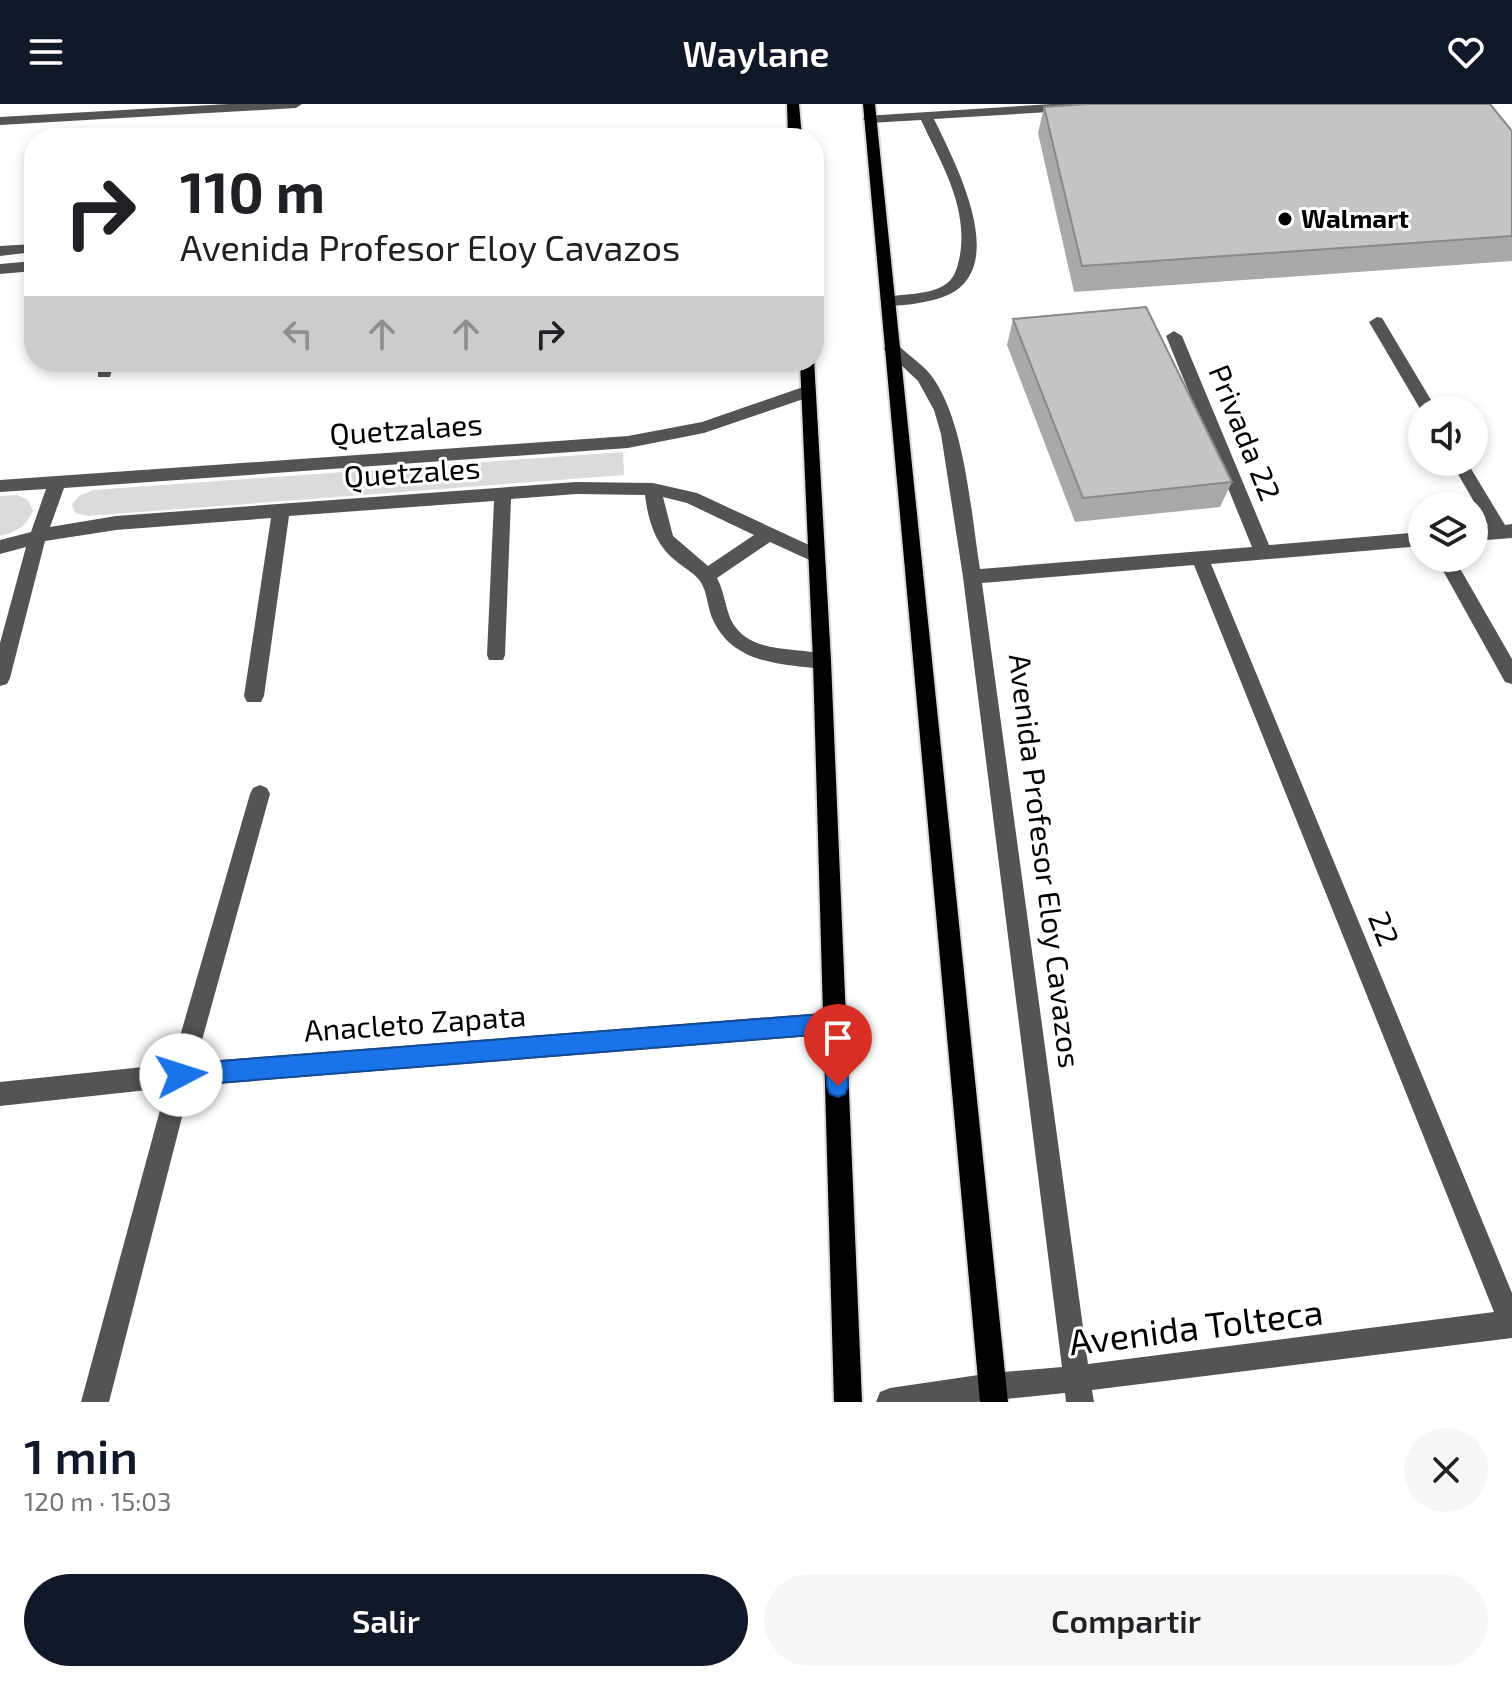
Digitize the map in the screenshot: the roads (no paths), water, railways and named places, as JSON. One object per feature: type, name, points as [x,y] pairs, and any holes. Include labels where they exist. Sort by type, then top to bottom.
[{"type":"main road","points":[[793,104],[794,128]]},
{"type":"main road","points":[[870,111],[993,1394]]},
{"type":"main road","points":[[808,372],[836,1023],[848,1402]]},
{"type":"street","points":[[0,121],[296,104]]},
{"type":"street","points":[[870,111],[926,116],[1115,104]]},
{"type":"street","points":[[887,301],[923,298],[949,288],[961,277],[969,249],[967,210],[926,116]]},
{"type":"street","points":[[0,251],[24,249]]},
{"type":"street","points":[[0,269],[24,267]]},
{"type":"street","points":[[1377,322],[1421,396]]},
{"type":"street","name":"Privada 22","points":[[1174,336],[1263,552]]},
{"type":"street","name":"Avenida Profesor Eloy Cavazos","points":[[892,349],[924,378],[942,410],[949,434],[972,577],[1079,1390]]},
{"type":"street","name":"Quetzalaes","points":[[0,486],[628,442],[704,427],[809,391]]},
{"type":"street","points":[[1468,476],[1506,532]]},
{"type":"street","points":[[0,678],[37,539],[57,482]]},
{"type":"street","name":"Quetzales","points":[[0,547],[90,526],[576,488],[653,489],[691,497],[816,556]]},
{"type":"street","points":[[653,489],[657,521],[664,538],[675,552],[706,576],[716,594],[722,623],[735,640],[763,653],[822,661]]},
{"type":"street","points":[[496,655],[503,495]]},
{"type":"street","points":[[254,696],[281,512]]},
{"type":"street","points":[[706,576],[767,535]]},
{"type":"street","points":[[972,577],[1408,540]]},
{"type":"street","name":"22","points":[[1199,556],[1512,1324]]},
{"type":"street","points":[[1453,572],[1512,676]]},
{"type":"street","points":[[95,1402],[181,1075],[260,794]]},
{"type":"street","name":"Anacleto Zapata","points":[[0,1094],[181,1075],[836,1023]]},
{"type":"street","name":"Avenida Tolteca","points":[[890,1402],[1079,1390],[1512,1324]]},
{"type":"place","name":"Walmart","points":[[1285,219]]}]
